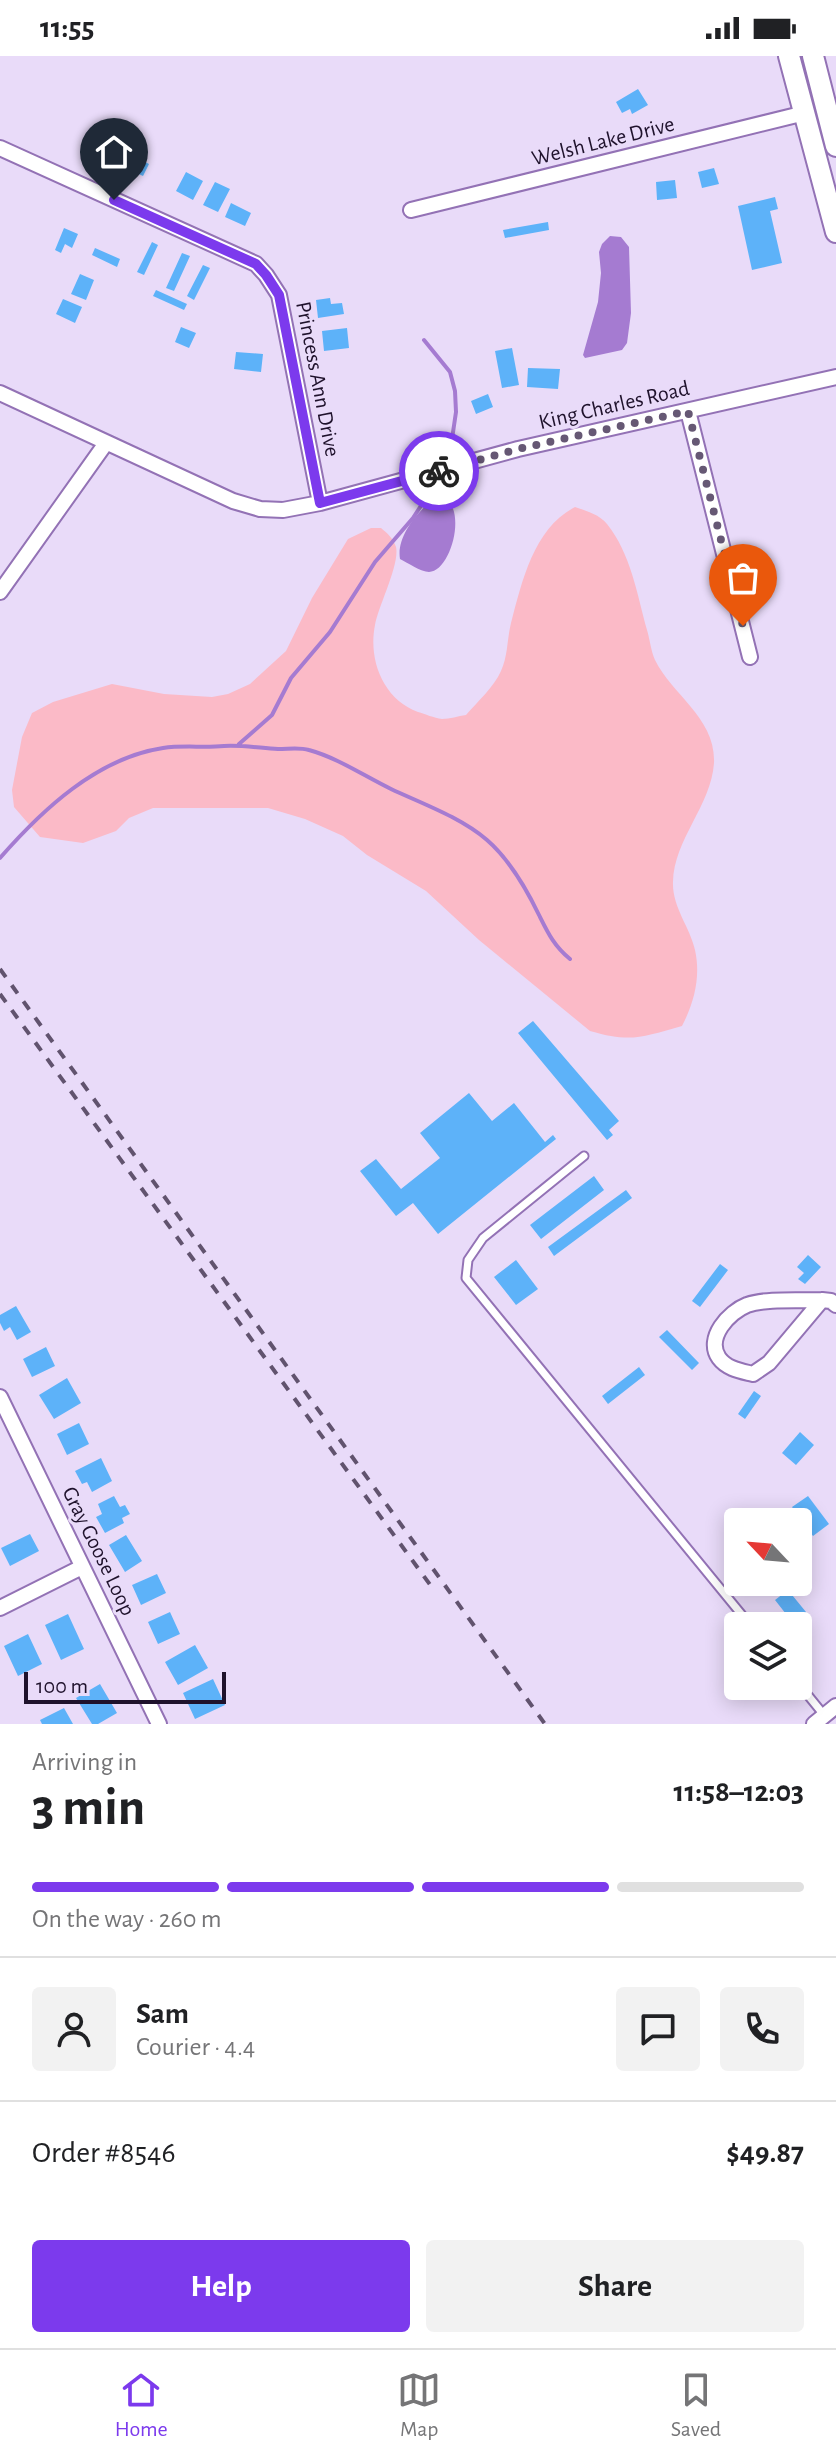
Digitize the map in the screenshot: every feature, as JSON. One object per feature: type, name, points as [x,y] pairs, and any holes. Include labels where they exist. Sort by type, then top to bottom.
[{"type":"main road","points":[[789,56],[836,232]]},
{"type":"main road","points":[[813,56],[836,146]]},
{"type":"main road","points":[[818,160],[836,189]]},
{"type":"street","name":"Welsh Lake Drive","points":[[411,210],[805,113]]},
{"type":"street","name":"Princess Ann Drive","points":[[0,148],[256,264],[266,275],[279,295],[320,503]]},
{"type":"street","name":"King Charles Road","points":[[0,393],[233,501],[260,509],[283,510],[320,503],[518,449],[836,377]]},
{"type":"street","points":[[688,411],[750,657]]},
{"type":"street","points":[[0,592],[106,443]]},
{"type":"street","points":[[829,1303],[769,1363],[753,1374],[735,1370],[720,1359],[714,1346],[726,1318],[750,1304],[829,1303]]},
{"type":"street","name":"Gray Goose Loop","points":[[1,1403],[159,1724]]},
{"type":"street","points":[[0,1608],[82,1567]]},
{"type":"lane","points":[[584,1156],[483,1238],[468,1260],[466,1278],[740,1612]]},
{"type":"lane","points":[[812,1699],[827,1717]]},
{"type":"shaded area","points":[[610,236],[621,237],[629,247],[631,313],[627,343],[622,350],[585,358],[583,355],[598,302],[601,273],[599,252]]},
{"type":"shaded area","points":[[438,495],[448,500],[453,510],[454,536],[445,561],[437,569],[426,572],[400,559],[400,550],[411,523]]},
{"type":"shaded area","points":[[575,507],[592,513],[607,524],[622,548],[655,660],[701,720],[713,747],[711,779],[679,851],[673,882],[675,900],[693,942],[697,960],[695,990],[682,1026],[627,1038],[590,1031],[479,940],[426,891],[367,855],[343,836],[305,819],[268,808],[153,808],[129,818],[116,831],[83,843],[40,837],[14,807],[12,790],[22,737],[32,713],[53,702],[112,684],[164,694],[212,697],[250,684],[286,651],[312,598],[348,539],[371,528],[381,528],[392,538],[396,547],[395,564],[373,638],[381,677],[396,698],[418,712],[442,719],[466,715],[490,689],[501,671],[511,623],[532,557],[549,528]]},
{"type":"building","points":[[638,89],[648,105],[632,114],[630,109],[622,113],[616,102]]},
{"type":"building","points":[[92,137],[117,148],[111,160],[86,150]]},
{"type":"building","points":[[132,155],[149,164],[143,176],[126,168]]},
{"type":"building","points":[[714,168],[719,184],[702,188],[698,172]]},
{"type":"building","points":[[186,172],[203,181],[193,200],[176,191]]},
{"type":"building","points":[[675,180],[677,198],[657,200],[656,182]]},
{"type":"building","points":[[215,182],[230,189],[218,212],[203,205]]},
{"type":"building","points":[[775,197],[778,209],[770,211],[782,263],[752,270],[738,206]]},
{"type":"building","points":[[231,203],[251,213],[245,226],[225,217]]},
{"type":"building","points":[[548,222],[549,230],[505,238],[503,230]]},
{"type":"building","points":[[64,228],[78,234],[72,248],[65,244],[61,253],[55,250]]},
{"type":"building","points":[[152,242],[158,245],[144,275],[137,272]]},
{"type":"building","points":[[95,248],[120,259],[117,267],[92,255]]},
{"type":"building","points":[[182,253],[190,256],[174,291],[166,288]]},
{"type":"building","points":[[203,265],[210,268],[194,300],[187,296]]},
{"type":"building","points":[[80,274],[94,280],[86,300],[71,294]]},
{"type":"building","points":[[156,290],[187,304],[184,310],[153,296]]},
{"type":"building","points":[[330,298],[331,304],[342,303],[344,314],[318,318],[316,300]]},
{"type":"building","points":[[63,299],[82,307],[75,323],[56,314]]},
{"type":"building","points":[[181,327],[196,333],[189,348],[175,342]]},
{"type":"building","points":[[347,328],[349,348],[324,351],[322,331]]},
{"type":"building","points":[[512,348],[519,385],[502,388],[495,351]]},
{"type":"building","points":[[236,352],[263,354],[261,372],[234,369]]},
{"type":"building","points":[[528,368],[560,369],[558,389],[527,387]]},
{"type":"building","points":[[488,394],[493,407],[476,414],[471,401]]},
{"type":"building","points":[[533,1021],[619,1121],[609,1130],[613,1135],[607,1140],[518,1033]]},
{"type":"building","points":[[469,1093],[492,1121],[514,1103],[545,1142],[553,1135],[556,1139],[438,1234],[413,1203],[396,1216],[360,1171],[376,1159],[401,1189],[440,1158],[420,1133]]},
{"type":"building","points":[[594,1176],[604,1190],[541,1239],[530,1225]]},
{"type":"building","points":[[626,1190],[632,1198],[554,1256],[548,1247]]},
{"type":"building","points":[[808,1255],[821,1267],[805,1284],[798,1279],[804,1273],[797,1267]]},
{"type":"building","points":[[516,1260],[538,1289],[516,1305],[494,1277]]},
{"type":"building","points":[[720,1264],[728,1270],[700,1307],[692,1301]]},
{"type":"building","points":[[16,1306],[31,1332],[17,1340],[10,1327],[4,1331],[0,1323],[0,1315]]},
{"type":"building","points":[[667,1330],[699,1363],[692,1370],[659,1337]]},
{"type":"building","points":[[46,1347],[55,1366],[32,1377],[23,1359]]},
{"type":"building","points":[[639,1367],[645,1375],[608,1404],[602,1396]]},
{"type":"building","points":[[67,1378],[81,1403],[54,1419],[39,1395]]},
{"type":"building","points":[[754,1391],[761,1396],[745,1419],[738,1414]]},
{"type":"building","points":[[79,1423],[89,1444],[67,1455],[57,1434]]},
{"type":"building","points":[[800,1432],[814,1445],[796,1465],[782,1453]]},
{"type":"building","points":[[101,1458],[112,1481],[92,1492],[87,1482],[82,1484],[75,1471]]},
{"type":"building","points":[[114,1496],[120,1507],[125,1505],[130,1514],[122,1518],[124,1523],[105,1533],[96,1517],[102,1514],[98,1504]]},
{"type":"building","points":[[808,1496],[829,1524],[813,1536],[812,1508],[792,1507]]},
{"type":"building","points":[[30,1534],[39,1551],[10,1566],[1,1548]]},
{"type":"building","points":[[126,1535],[142,1561],[125,1572],[109,1545]]},
{"type":"building","points":[[157,1574],[166,1593],[141,1605],[132,1585]]},
{"type":"building","points":[[780,1596],[793,1596],[806,1612],[784,1612],[775,1600]]},
{"type":"building","points":[[170,1612],[180,1634],[158,1644],[148,1622]]},
{"type":"building","points":[[68,1614],[84,1649],[61,1660],[45,1625]]},
{"type":"building","points":[[28,1634],[42,1664],[18,1676],[4,1646]]},
{"type":"building","points":[[195,1645],[208,1668],[178,1685],[165,1662]]},
{"type":"building","points":[[213,1679],[225,1705],[195,1719],[183,1693]]},
{"type":"building","points":[[100,1684],[117,1713],[98,1724],[92,1724],[76,1698]]},
{"type":"building","points":[[64,1708],[73,1724],[42,1724],[40,1720]]},
{"type":"waterway","points":[[424,340],[450,372],[455,391],[452,439],[437,468]]},
{"type":"waterway","points":[[239,744],[272,715],[291,678],[330,632],[375,562],[413,518],[430,492],[435,477]]},
{"type":"waterway","points":[[0,858],[34,822],[72,789],[93,775],[139,754],[178,747],[305,749],[441,812],[487,840],[517,875],[552,939],[570,959]]},
{"type":"railway","points":[[0,969],[545,1724]]},
{"type":"railway","points":[[0,994],[431,1586]]},
{"type":"way so far","points":[[439,471],[518,449],[688,411],[743,626]]},
{"type":"route","points":[[114,200],[256,264],[266,275],[279,295],[320,503],[439,471]]}]
